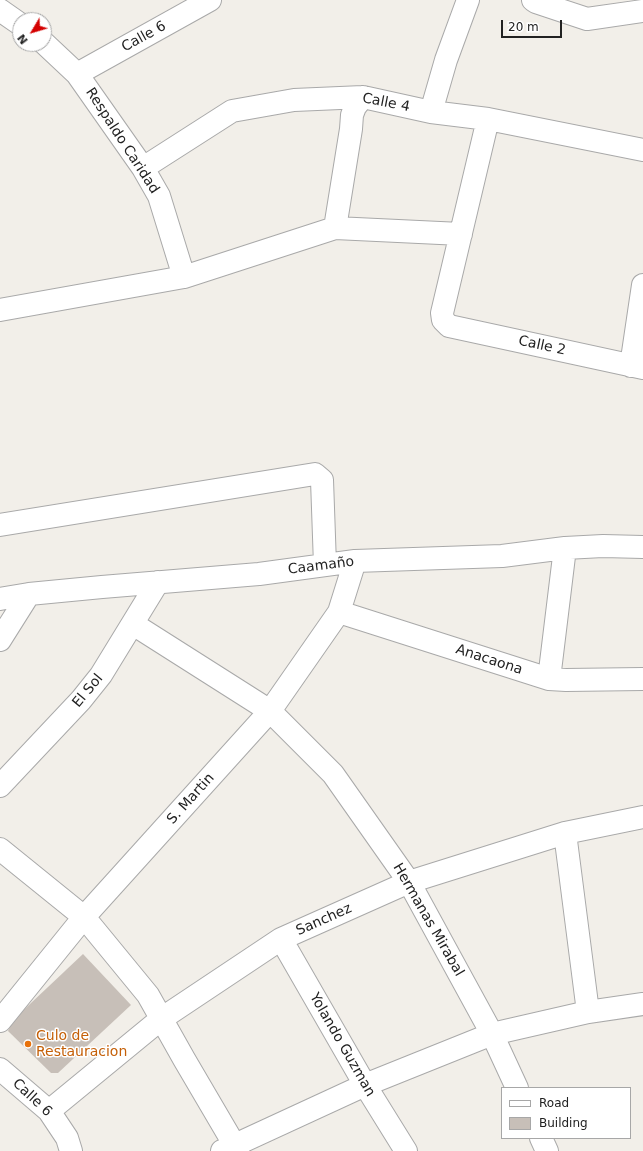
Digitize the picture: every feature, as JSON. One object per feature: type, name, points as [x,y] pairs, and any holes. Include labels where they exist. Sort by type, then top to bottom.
[{"type":"street","points":[[431,112],[446,60],[468,0]]},
{"type":"street","points":[[533,0],[587,19],[643,11]]},
{"type":"street","name":"Calle 6","points":[[77,74],[205,1]]},
{"type":"street","points":[[0,10],[12,18]]},
{"type":"street","name":"Respaldo Caridad","points":[[52,51],[77,74],[143,168],[159,196],[184,277]]},
{"type":"street","points":[[335,228],[352,115],[355,107],[364,97]]},
{"type":"street","name":"Calle 4","points":[[143,168],[232,111],[294,100],[364,97],[431,112],[488,120],[643,150]]},
{"type":"street","points":[[0,310],[184,277],[335,228],[461,234],[488,120]]},
{"type":"street","name":"Calle 2","points":[[461,234],[442,313],[443,320],[449,326],[637,367]]},
{"type":"street","points":[[637,367],[643,285]]},
{"type":"street","points":[[0,525],[315,474],[322,480],[325,565]]},
{"type":"street","name":"Caamaño","points":[[0,599],[29,594],[259,574],[355,561],[502,556],[565,548],[602,546],[643,547]]},
{"type":"street","points":[[549,679],[565,548]]},
{"type":"street","name":"S. Martin","points":[[0,1021],[84,917],[270,711],[339,612],[355,561]]},
{"type":"street","name":"El Sol","points":[[0,786],[92,687],[111,661],[158,582]]},
{"type":"street","points":[[0,640],[29,594]]},
{"type":"street","name":"Anacaona","points":[[339,612],[549,679],[643,679]]},
{"type":"street","name":"Hermanas Mirabal","points":[[133,624],[270,711],[333,774],[409,882],[492,1034],[517,1087]]},
{"type":"street","name":"Sanchez","points":[[49,1111],[161,1019],[280,939],[409,882],[565,833],[643,817]]},
{"type":"street","points":[[565,833],[588,1012]]},
{"type":"street","points":[[0,849],[84,917],[148,995],[232,1149],[365,1085],[492,1034],[588,1012],[643,1004]]},
{"type":"street","name":"Yolando Guzman","points":[[280,939],[365,1085],[406,1151]]},
{"type":"street","name":"Calle 6","points":[[0,1069],[49,1111],[67,1138],[71,1151]]},
{"type":"street","points":[[541,1139],[547,1151]]},
{"type":"building","points":[[83,954],[131,1005],[58,1073],[51,1073],[8,1031],[13,1020]]},
{"type":"place","name":"Culo de Restauracion","points":[[28,1044]]}]
